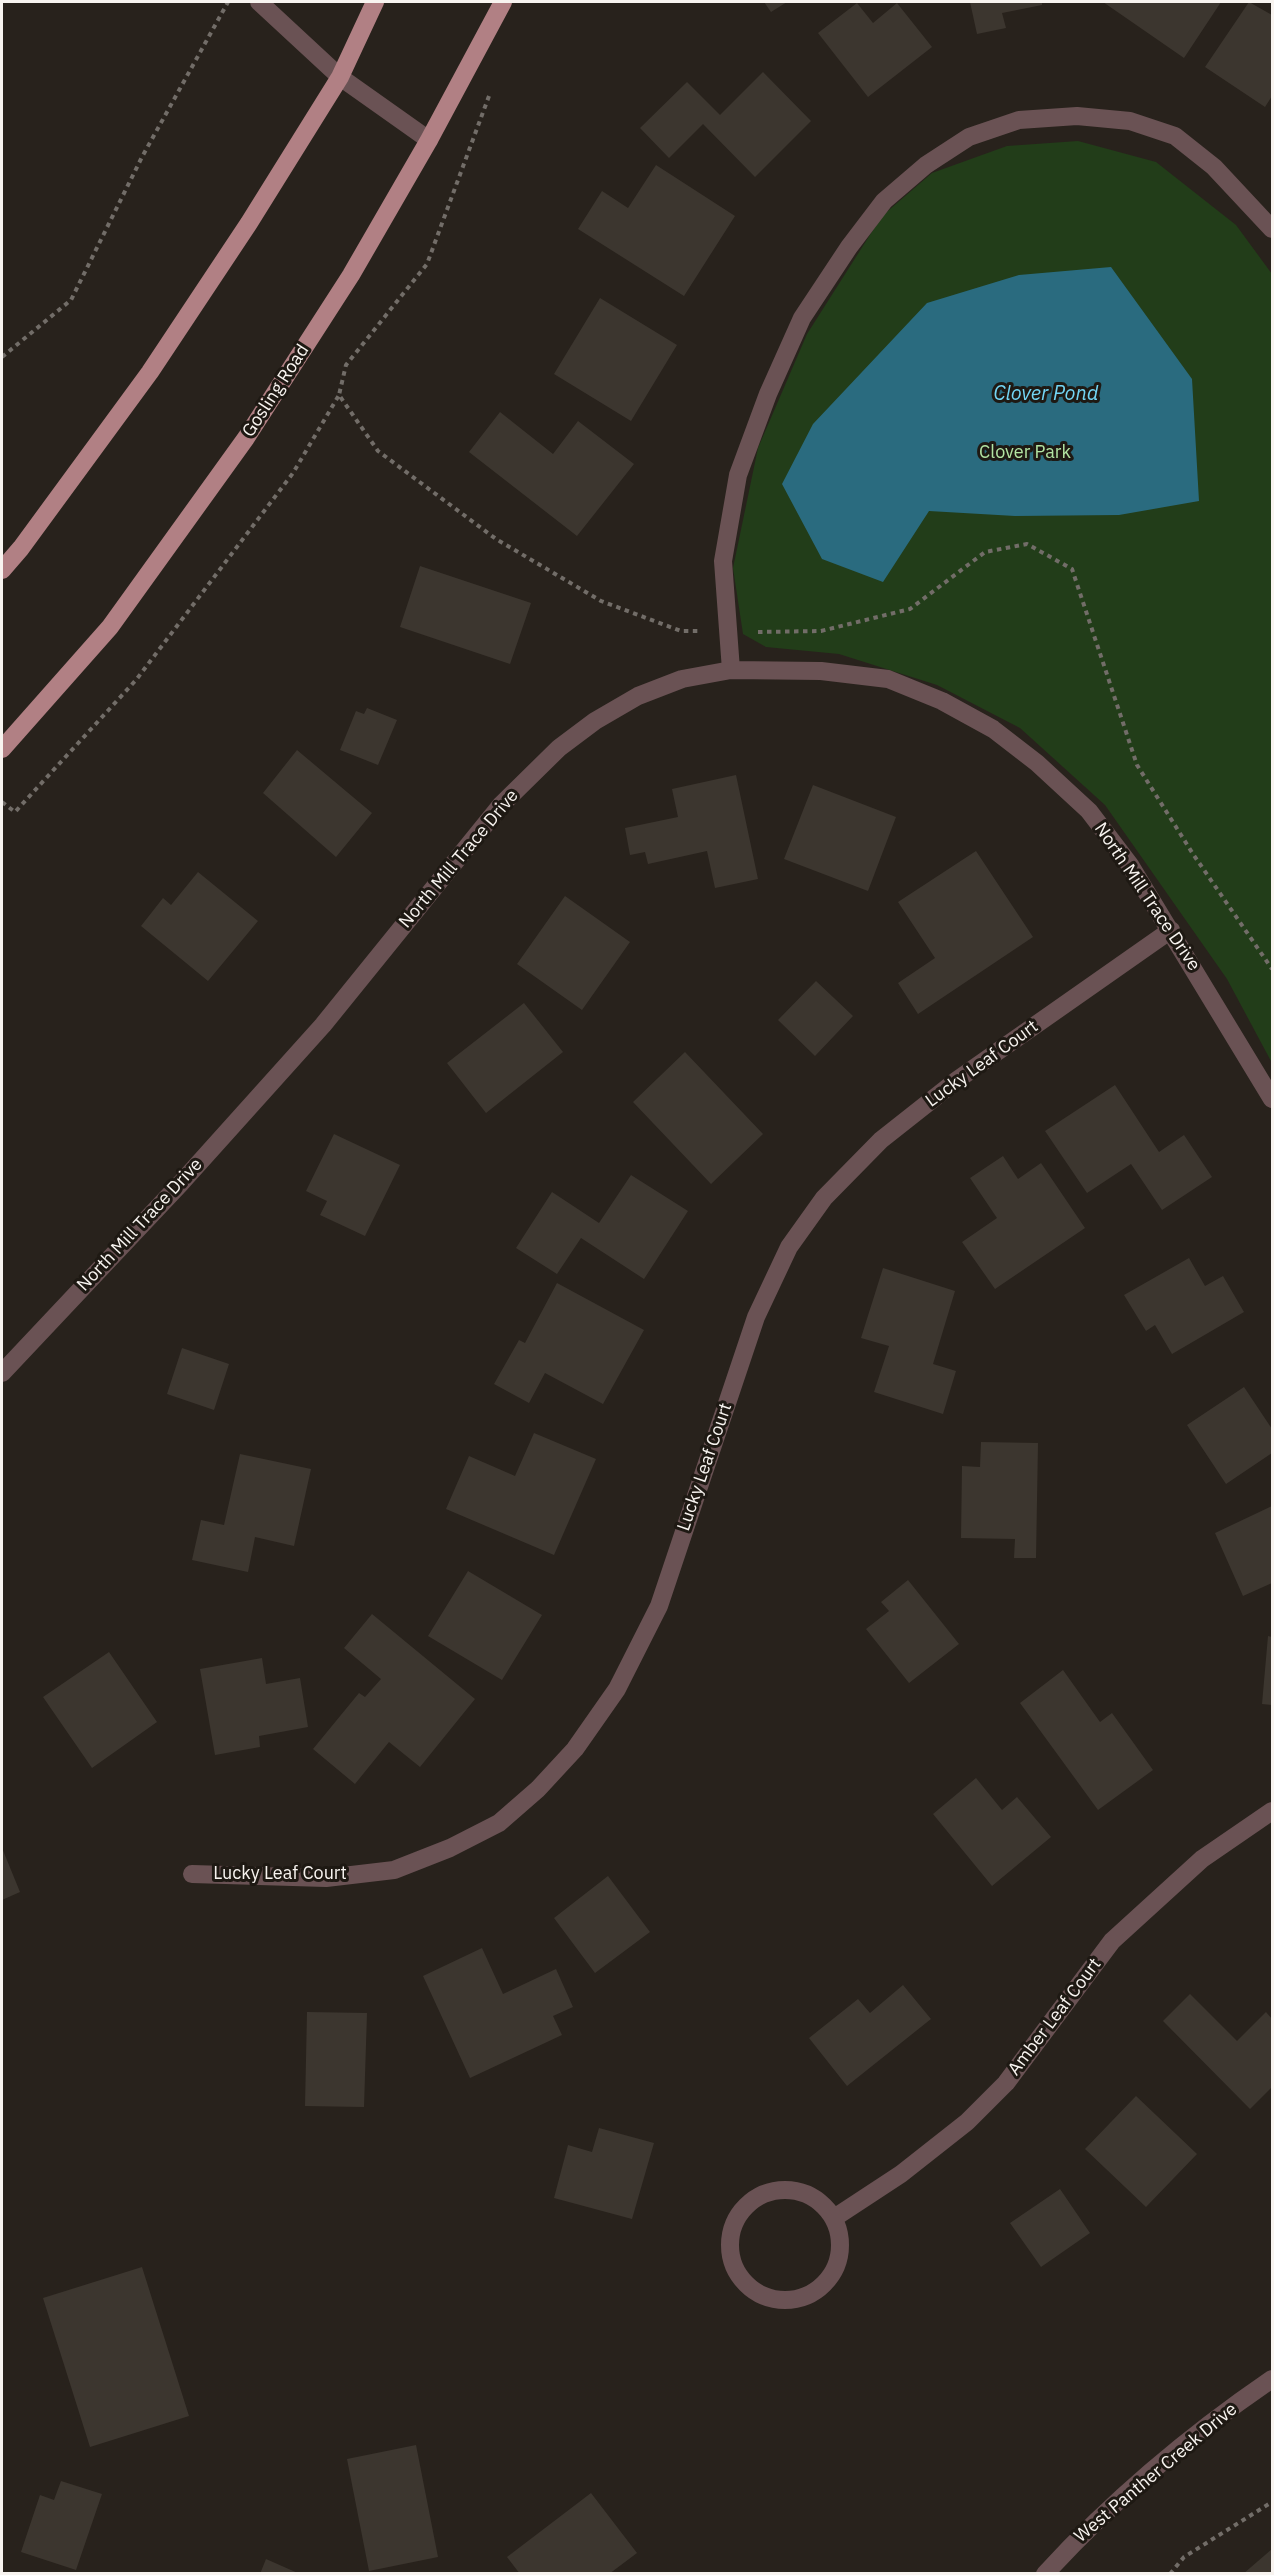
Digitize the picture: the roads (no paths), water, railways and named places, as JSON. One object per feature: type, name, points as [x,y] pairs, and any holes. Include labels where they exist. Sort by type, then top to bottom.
[{"type":"main road","points":[[2,570],[21,548],[150,372],[249,223],[340,77],[375,2]]},
{"type":"main road","name":"Gosling Road","points":[[2,749],[110,627],[246,438],[351,275],[429,140],[503,2]]},
{"type":"street","points":[[259,2],[340,77],[429,140]]},
{"type":"street","points":[[731,670],[723,561],[738,475],[768,394],[802,318],[849,247],[885,201],[926,165],[969,137],[1019,120],[1077,116],[1130,121],[1175,136],[1214,167],[1272,229]]},
{"type":"street","name":"North Mill Trace Drive","points":[[2,1373],[180,1184],[323,1025],[501,805],[559,748],[595,721],[638,696],[682,679],[731,670],[821,671],[888,679],[942,701],[993,729],[1037,763],[1089,811],[1130,865],[1272,1099]]},
{"type":"street","name":"Lucky Leaf Court","points":[[192,1874],[326,1878],[394,1870],[450,1848],[499,1823],[538,1790],[575,1749],[616,1689],[659,1606],[756,1317],[789,1247],[825,1198],[881,1140],[957,1080],[1171,930]]},
{"type":"street","name":"Amber Leaf Court","points":[[834,2218],[901,2174],[967,2122],[1006,2083],[1112,1941],[1202,1859],[1272,1811]]},
{"type":"street","points":[[789,2189],[807,2194],[822,2204],[834,2218],[840,2235],[840,2253],[834,2271],[824,2285],[808,2295],[791,2301],[773,2300],[756,2293],[742,2282],[733,2266],[729,2248],[732,2229],[740,2213],[753,2200],[770,2192],[789,2189]]},
{"type":"street","name":"West Panther Creek Drive","points":[[1045,2574],[1079,2537],[1150,2473],[1219,2416],[1272,2379]]},
{"type":"water","name":"Clover Pond","points":[[1111,267],[1192,379],[1199,501],[1119,515],[1015,516],[929,511],[883,582],[822,559],[782,484],[813,424],[927,303],[1019,275]]},
{"type":"park label","name":"Clover Park","points":[[1025,453]]}]
